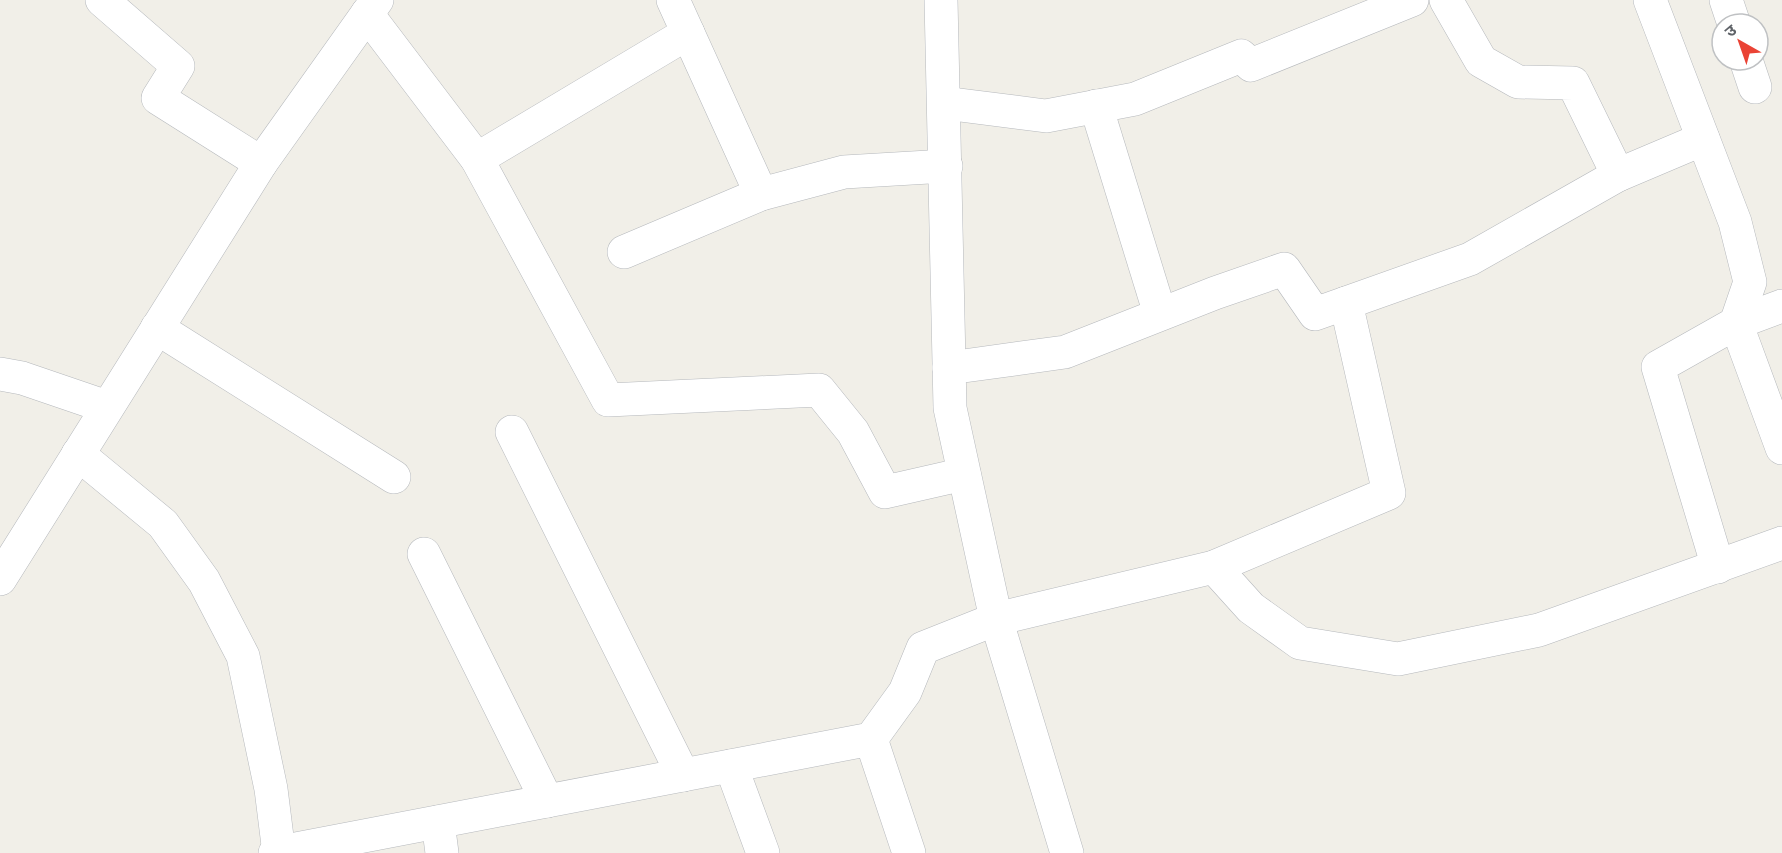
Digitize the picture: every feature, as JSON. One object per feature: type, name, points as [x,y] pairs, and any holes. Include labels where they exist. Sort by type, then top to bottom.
[{"type":"street","points":[[102,0],[178,66],[158,98],[261,163]]},
{"type":"street","points":[[673,0],[761,194]]},
{"type":"street","points":[[941,0],[950,408],[996,619],[1067,853]]},
{"type":"street","points":[[945,103],[1046,116],[1135,99],[1241,56],[1251,65],[1413,0]]},
{"type":"street","points":[[1446,0],[1481,61],[1518,82],[1573,83],[1618,175]]},
{"type":"street","points":[[1650,0],[1735,222],[1750,282],[1737,323],[1782,447]]},
{"type":"street","points":[[0,579],[261,163],[370,5],[477,159],[608,400],[819,390],[853,432],[885,492],[964,474]]},
{"type":"street","points":[[477,159],[688,33]]},
{"type":"street","points":[[1096,106],[1160,314]]},
{"type":"street","points":[[949,368],[1065,352],[1160,314],[1284,269],[1315,314],[1470,260],[1618,175],[1703,139]]},
{"type":"street","points":[[624,252],[761,194],[844,172],[945,166]]},
{"type":"street","points":[[78,454],[163,524],[204,581],[243,656],[271,789],[277,853],[440,838],[547,801],[872,739],[905,692],[923,648],[996,619],[1214,567],[1389,493],[1346,303]]},
{"type":"street","points":[[1718,567],[1658,367],[1737,323],[1782,306]]},
{"type":"street","points":[[157,328],[394,477]]},
{"type":"street","points":[[0,374],[22,378],[107,407]]},
{"type":"street","points":[[512,432],[682,775]]},
{"type":"street","points":[[1214,567],[1251,608],[1300,643],[1398,660],[1539,630],[1782,543]]},
{"type":"street","points":[[424,554],[547,801]]},
{"type":"street","points":[[872,739],[909,853]]},
{"type":"street","points":[[731,766],[763,853]]}]
